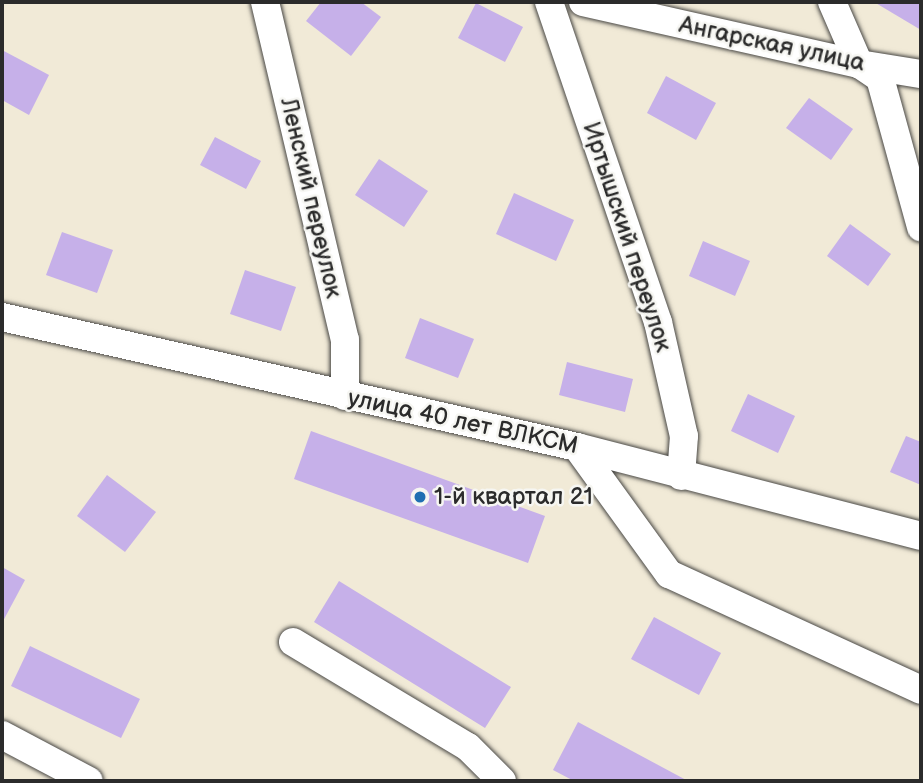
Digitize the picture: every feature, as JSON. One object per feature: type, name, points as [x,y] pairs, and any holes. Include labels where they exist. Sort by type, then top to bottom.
[{"type":"street","name":"Ленский переулок","points":[[265,2],[345,340],[345,396]]},
{"type":"street","name":"Иртышский переулок","points":[[549,2],[658,322],[684,436],[681,476]]},
{"type":"street","name":"Ангарская улица","points":[[583,2],[859,64],[921,75]]},
{"type":"street","points":[[832,2],[859,64],[880,78],[921,227]]},
{"type":"street","name":"улица 40 лет ВЛКСМ","points":[[2,317],[577,447],[921,537]]},
{"type":"street","points":[[577,447],[669,574],[921,690]]},
{"type":"street","points":[[293,642],[468,747],[502,781]]},
{"type":"street","points":[[2,736],[89,781]]},
{"type":"building","points":[[321,2],[361,2],[381,17],[351,56],[306,21]]},
{"type":"building","points":[[874,2],[921,2],[921,30]]},
{"type":"building","points":[[476,3],[523,27],[505,62],[458,38]]},
{"type":"building","points":[[2,50],[49,75],[29,115],[2,100]]},
{"type":"building","points":[[666,76],[716,103],[696,140],[647,113]]},
{"type":"building","points":[[809,98],[853,129],[831,160],[786,128]]},
{"type":"building","points":[[215,137],[261,161],[246,189],[200,165]]},
{"type":"building","points":[[379,159],[428,191],[404,227],[355,195]]},
{"type":"building","points":[[514,193],[574,220],[556,261],[496,234]]},
{"type":"building","points":[[850,224],[891,254],[868,286],[827,256]]},
{"type":"building","points":[[62,232],[113,250],[97,293],[46,275]]},
{"type":"building","points":[[703,241],[750,261],[735,296],[689,276]]},
{"type":"building","points":[[245,270],[296,287],[281,331],[230,314]]},
{"type":"building","points":[[420,318],[474,339],[458,378],[405,358]]},
{"type":"building","points":[[567,362],[633,379],[625,412],[559,395]]},
{"type":"building","points":[[748,394],[795,416],[778,453],[731,431]]},
{"type":"building","name":"1-й квартал 21","points":[[311,431],[545,516],[528,563],[294,479]]},
{"type":"building","points":[[906,436],[921,442],[921,485],[890,472]]},
{"type":"building","points":[[107,475],[156,512],[125,552],[77,516]]},
{"type":"building","points":[[2,567],[25,580],[2,623]]},
{"type":"building","points":[[339,581],[511,687],[485,728],[314,622]]},
{"type":"building","points":[[654,617],[721,653],[699,695],[631,659]]},
{"type":"building","points":[[30,646],[140,699],[121,738],[11,686]]},
{"type":"building","points":[[578,722],[688,781],[574,781],[553,770]]},
{"type":"place","name":"1-й квартал 21","points":[[420,497]]}]
